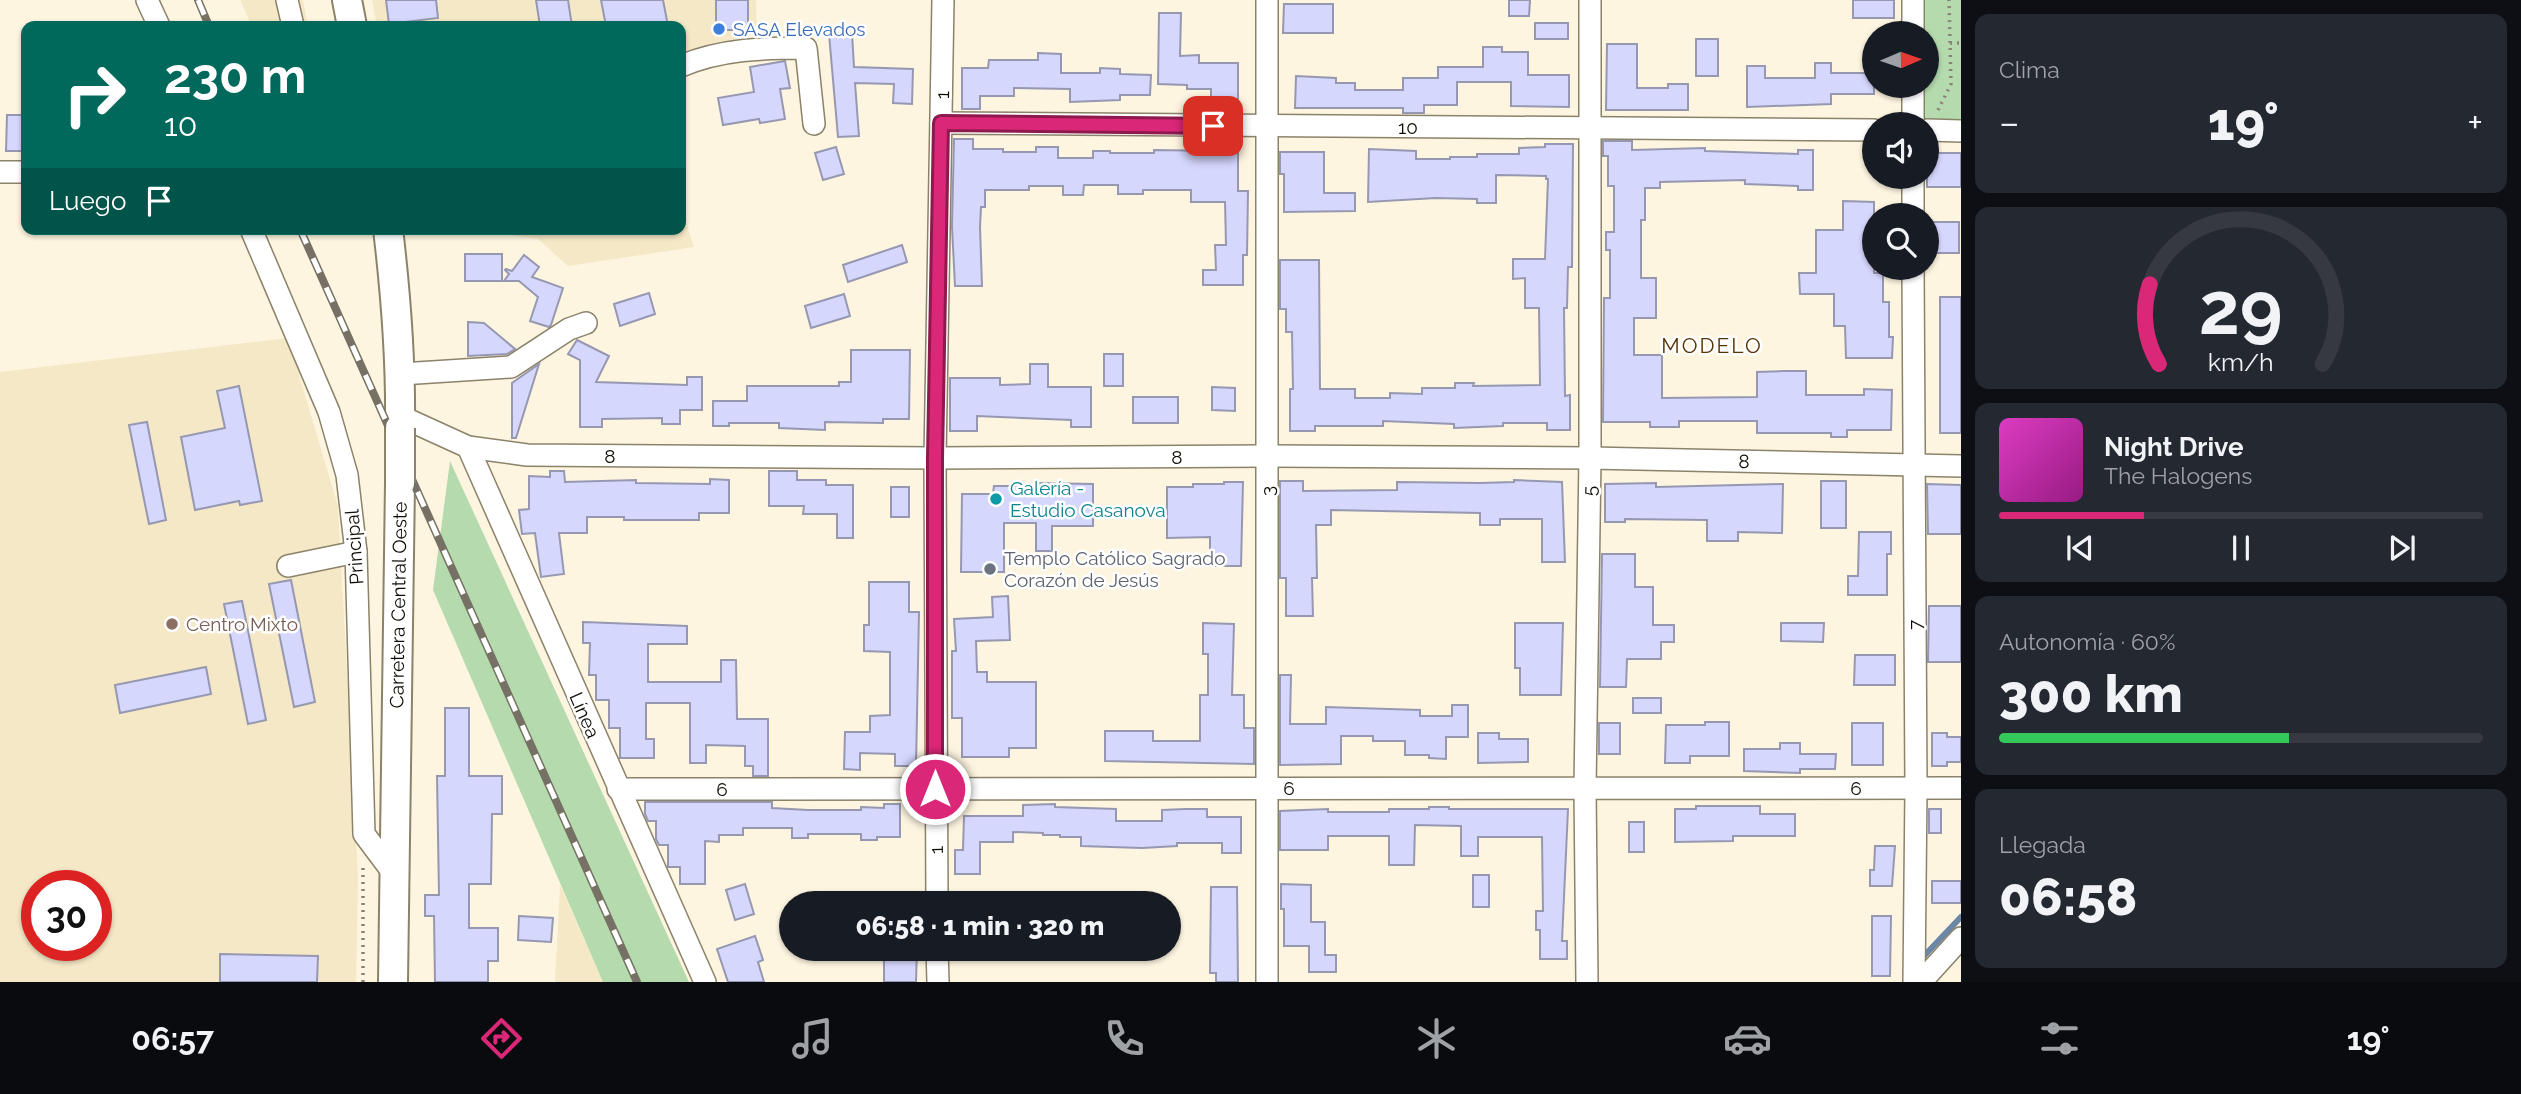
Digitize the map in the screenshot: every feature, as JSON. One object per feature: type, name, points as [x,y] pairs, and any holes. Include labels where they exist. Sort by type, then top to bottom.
[{"type":"main road","points":[[347,0],[351,21]]},
{"type":"main road","name":"Carretera Central Oeste","points":[[389,235],[398,310],[401,374],[393,982]]},
{"type":"street","points":[[147,0],[157,21]]},
{"type":"street","points":[[287,0],[292,21]]},
{"type":"street","name":"1","points":[[937,891],[935,458],[943,0]]},
{"type":"street","name":"3","points":[[1267,0],[1267,982]]},
{"type":"street","name":"5","points":[[1587,982],[1590,0]]},
{"type":"street","points":[[1913,0],[1913,21]]},
{"type":"street","points":[[686,64],[697,59],[757,48],[806,48],[814,124]]},
{"type":"street","name":"10","points":[[941,123],[1862,130]]},
{"type":"street","points":[[1939,126],[1961,131]]},
{"type":"street","points":[[0,172],[21,172]]},
{"type":"street","name":"Principal","points":[[254,235],[329,412],[347,475],[356,552],[363,834]]},
{"type":"street","name":"7","points":[[1913,280],[1916,788],[1914,982]]},
{"type":"street","points":[[401,374],[512,368],[569,329],[586,323]]},
{"type":"street","name":"8","points":[[400,422],[468,447],[527,455],[1590,458],[1961,466]]},
{"type":"street","name":"Línea","points":[[468,447],[705,982]]},
{"type":"street","points":[[288,566],[356,552]]},
{"type":"street","name":"6","points":[[618,789],[1961,788]]},
{"type":"street","points":[[363,834],[394,874]]},
{"type":"street","points":[[1921,982],[1961,938]]},
{"type":"street","points":[[937,961],[938,982]]},
{"type":"path","points":[[1937,112],[1951,84],[1949,0]]},
{"type":"path","points":[[1950,43],[1961,43]]},
{"type":"path","points":[[363,834],[363,982]]},
{"type":"shaded area","points":[[240,0],[303,0],[307,21],[250,21]]},
{"type":"shaded area","name":"SASA Elevados","points":[[372,0],[756,0],[757,33],[686,56],[686,21],[376,21]]},
{"type":"shaded area","points":[[686,222],[694,247],[568,266],[538,239],[513,235],[686,235]]},
{"type":"shaded area","name":"Centro Mixto","points":[[288,338],[338,506],[358,877],[356,982],[0,982],[0,372]]},
{"type":"shaded area","points":[[560,885],[603,982],[555,982]]},
{"type":"green space","points":[[1922,0],[1961,0],[1961,126],[1939,125],[1939,112],[1922,112],[1922,98],[1939,98],[1939,21],[1922,21]]},
{"type":"green space","points":[[450,461],[689,982],[603,982],[433,590]]},
{"type":"building","points":[[386,0],[436,0],[438,18],[389,21]]},
{"type":"building","points":[[536,0],[568,0],[571,21],[539,21]]},
{"type":"building","points":[[601,0],[663,0],[667,21],[605,21]]},
{"type":"building","points":[[716,0],[748,0],[748,30],[716,30]]},
{"type":"building","points":[[1509,0],[1530,0],[1529,16],[1509,16]]},
{"type":"building","points":[[1853,0],[1894,0],[1894,18],[1853,18]]},
{"type":"building","points":[[1284,4],[1333,4],[1333,33],[1283,33]]},
{"type":"building","points":[[1159,13],[1181,13],[1180,56],[1199,55],[1199,63],[1238,63],[1238,101],[1211,101],[1211,89],[1187,89],[1187,85],[1158,84]]},
{"type":"building","points":[[1535,23],[1568,23],[1568,39],[1535,39]]},
{"type":"building","points":[[852,33],[854,67],[913,69],[912,104],[893,103],[894,84],[855,83],[859,136],[838,137],[829,34]]},
{"type":"building","points":[[1696,39],[1718,39],[1718,76],[1696,76]]},
{"type":"building","points":[[1607,44],[1637,44],[1637,88],[1668,88],[1668,84],[1688,84],[1688,110],[1606,110]]},
{"type":"building","points":[[1483,47],[1502,47],[1502,52],[1528,52],[1528,75],[1569,75],[1569,107],[1511,106],[1511,82],[1457,82],[1457,105],[1424,105],[1424,113],[1403,113],[1403,108],[1295,108],[1296,76],[1336,78],[1336,83],[1355,83],[1355,90],[1403,90],[1403,78],[1438,78],[1438,67],[1483,67]]},
{"type":"building","points":[[1038,53],[1061,54],[1061,73],[1100,73],[1100,68],[1120,69],[1120,74],[1151,75],[1150,95],[1120,95],[1120,100],[1070,102],[1070,89],[1014,88],[1014,96],[980,96],[980,109],[962,109],[962,68],[988,68],[989,60],[1038,60]]},
{"type":"building","points":[[785,61],[790,88],[780,89],[785,119],[760,123],[759,119],[723,125],[718,98],[754,92],[750,67]]},
{"type":"building","points":[[1815,63],[1831,63],[1831,73],[1862,73],[1862,94],[1831,94],[1831,104],[1747,107],[1747,66],[1765,66],[1765,78],[1815,78]]},
{"type":"building","points":[[7,115],[21,115],[21,151],[6,151]]},
{"type":"building","points":[[954,139],[973,139],[973,149],[1003,149],[1003,152],[1036,152],[1036,147],[1058,147],[1058,158],[1093,158],[1093,151],[1219,151],[1219,146],[1238,146],[1238,191],[1248,191],[1247,255],[1243,255],[1243,285],[1203,285],[1203,270],[1216,270],[1215,245],[1226,245],[1225,202],[1191,202],[1191,190],[1143,190],[1143,194],[1118,194],[1118,185],[1084,185],[1083,195],[1063,195],[1063,186],[1029,186],[1029,190],[985,190],[985,207],[981,207],[980,227],[982,286],[955,286],[952,227]]},
{"type":"building","points":[[1603,141],[1632,141],[1632,150],[1705,148],[1705,151],[1798,154],[1798,150],[1813,150],[1813,190],[1798,190],[1798,186],[1745,184],[1745,180],[1660,182],[1660,188],[1645,188],[1645,220],[1641,220],[1641,278],[1656,278],[1656,318],[1634,318],[1634,355],[1662,355],[1662,398],[1757,397],[1757,372],[1784,371],[1806,371],[1806,395],[1864,395],[1864,389],[1892,390],[1891,430],[1847,430],[1847,437],[1831,437],[1831,433],[1757,433],[1757,421],[1679,421],[1679,427],[1650,427],[1650,422],[1603,422],[1604,298],[1610,298],[1610,250],[1606,250],[1606,232],[1614,232],[1614,186],[1608,186],[1608,156],[1603,156]]},
{"type":"building","points":[[1545,144],[1573,144],[1572,267],[1568,267],[1567,308],[1564,308],[1565,396],[1570,395],[1570,430],[1547,430],[1547,423],[1503,423],[1503,426],[1454,428],[1454,424],[1383,421],[1383,426],[1315,426],[1315,431],[1290,431],[1290,389],[1293,389],[1292,332],[1286,332],[1286,309],[1280,309],[1280,260],[1319,260],[1320,389],[1355,389],[1355,398],[1390,398],[1390,393],[1422,394],[1422,388],[1455,388],[1455,383],[1474,383],[1473,386],[1540,385],[1539,308],[1525,308],[1525,278],[1513,279],[1513,259],[1545,259],[1546,176],[1496,175],[1496,203],[1477,203],[1477,199],[1436,198],[1368,202],[1369,149],[1416,151],[1416,159],[1450,159],[1477,157],[1477,154],[1519,154],[1519,148],[1545,147]]},
{"type":"building","points":[[836,147],[844,174],[823,180],[815,153]]},
{"type":"building","points":[[1280,152],[1324,152],[1324,193],[1355,193],[1355,211],[1284,212],[1284,174],[1280,174]]},
{"type":"building","points":[[1939,153],[1961,153],[1961,187],[1939,187]]},
{"type":"building","points":[[1843,201],[1874,202],[1862,203],[1862,280],[1883,280],[1883,302],[1889,302],[1889,337],[1893,337],[1892,358],[1846,358],[1845,326],[1834,326],[1834,294],[1800,294],[1799,273],[1816,273],[1816,230],[1843,230]]},
{"type":"building","points":[[1939,222],[1959,222],[1959,253],[1939,253]]},
{"type":"building","points":[[902,245],[907,262],[848,282],[843,265]]},
{"type":"building","points":[[465,254],[502,254],[502,281],[465,281]]},
{"type":"building","points":[[524,255],[539,267],[532,277],[563,288],[549,327],[530,321],[538,297],[519,281],[504,281],[509,274],[505,270],[512,271]]},
{"type":"building","points":[[649,293],[655,314],[620,326],[614,304]]},
{"type":"building","points":[[844,294],[850,316],[811,328],[805,306]]},
{"type":"building","points":[[1940,297],[1961,297],[1961,433],[1940,433]]},
{"type":"building","points":[[468,322],[484,323],[515,349],[507,354],[468,356]]},
{"type":"building","points":[[577,340],[609,356],[596,382],[687,385],[687,377],[702,377],[702,410],[680,410],[680,424],[662,424],[662,418],[602,419],[602,427],[580,427],[580,360],[568,354]]},
{"type":"building","points":[[851,350],[910,350],[909,419],[883,419],[883,423],[825,422],[825,430],[779,428],[779,423],[729,423],[729,426],[713,426],[713,401],[747,401],[747,386],[839,386],[839,382],[851,382]]},
{"type":"building","points":[[1104,354],[1123,354],[1123,386],[1104,386]]},
{"type":"building","points":[[539,364],[516,438],[512,438],[512,383]]},
{"type":"building","points":[[1030,364],[1048,364],[1048,387],[1091,387],[1091,427],[1071,427],[1071,420],[977,416],[977,431],[950,431],[950,378],[1000,378],[1000,385],[1030,384]]},
{"type":"building","points":[[239,386],[262,501],[240,505],[239,501],[195,510],[181,437],[225,428],[217,391]]},
{"type":"building","points":[[1212,387],[1235,388],[1235,411],[1212,410]]},
{"type":"building","points":[[1133,397],[1178,397],[1178,423],[1133,423]]},
{"type":"building","points":[[147,422],[166,520],[149,524],[129,425]]},
{"type":"building","points":[[550,471],[564,471],[565,482],[636,480],[636,483],[710,484],[710,479],[729,480],[729,513],[699,513],[699,520],[587,517],[587,533],[559,533],[564,574],[541,577],[535,533],[522,534],[519,510],[529,509],[529,476],[550,477]]},
{"type":"building","points":[[769,471],[797,471],[797,480],[826,480],[826,485],[853,485],[853,538],[837,538],[837,514],[803,514],[804,506],[769,506]]},
{"type":"building","points":[[1514,480],[1562,482],[1565,562],[1542,562],[1542,519],[1500,519],[1500,525],[1480,525],[1480,513],[1331,510],[1331,525],[1316,525],[1317,578],[1312,578],[1313,616],[1286,616],[1286,578],[1280,578],[1280,481],[1303,481],[1303,491],[1397,490],[1397,482],[1480,483]]},
{"type":"building","points":[[1821,481],[1846,481],[1846,528],[1821,528]]},
{"type":"building","points":[[1243,482],[1241,566],[1210,566],[1210,537],[1167,538],[1167,487],[1193,487],[1193,484]]},
{"type":"building","points":[[1036,483],[1093,484],[1093,526],[1052,526],[1052,551],[1036,551],[1036,523],[1004,523],[1004,572],[961,572],[962,494],[993,494],[994,486],[1036,486]]},
{"type":"building","points":[[1656,483],[1656,487],[1783,484],[1782,533],[1738,532],[1738,541],[1707,541],[1707,520],[1625,519],[1625,522],[1605,522],[1605,484]]},
{"type":"building","points":[[1927,484],[1961,485],[1961,534],[1928,534]]},
{"type":"building","points":[[891,487],[909,487],[909,517],[891,517]]},
{"type":"building","points":[[1859,532],[1891,532],[1891,554],[1887,554],[1887,595],[1848,595],[1848,576],[1858,576]]},
{"type":"building","points":[[1602,554],[1635,554],[1635,587],[1653,587],[1653,625],[1674,625],[1674,642],[1661,642],[1661,659],[1627,659],[1626,687],[1600,687]]},
{"type":"building","points":[[291,580],[315,702],[294,707],[269,584]]},
{"type":"building","points":[[869,582],[909,582],[909,612],[919,612],[916,766],[895,766],[895,754],[860,753],[860,770],[844,769],[845,732],[870,732],[870,716],[890,715],[890,652],[864,651],[864,625],[869,625]]},
{"type":"building","points":[[1008,596],[1010,640],[976,641],[977,672],[987,672],[987,682],[1036,682],[1036,748],[1009,748],[1009,757],[962,757],[962,718],[952,718],[952,651],[956,651],[954,619],[993,617],[992,597]]},
{"type":"building","points":[[242,601],[266,720],[248,724],[224,604]]},
{"type":"building","points":[[1929,606],[1961,606],[1961,662],[1928,662]]},
{"type":"building","points":[[583,622],[687,626],[687,644],[648,644],[648,682],[721,682],[721,660],[736,660],[737,719],[768,719],[768,776],[753,776],[753,766],[745,766],[745,746],[706,745],[706,763],[690,763],[690,703],[646,703],[646,739],[654,739],[654,758],[620,758],[620,728],[609,728],[609,700],[596,700],[596,675],[589,675],[590,643],[583,643]]},
{"type":"building","points":[[1203,623],[1234,624],[1232,695],[1244,695],[1244,728],[1254,728],[1254,764],[1105,761],[1105,731],[1153,731],[1153,741],[1200,741],[1200,695],[1208,695],[1208,654],[1203,654]]},
{"type":"building","points":[[1515,623],[1563,623],[1561,695],[1520,695],[1520,668],[1515,668]]},
{"type":"building","points":[[1781,623],[1824,623],[1823,642],[1781,641]]},
{"type":"building","points":[[1855,655],[1895,655],[1895,685],[1854,685]]},
{"type":"building","points":[[206,667],[211,694],[120,713],[115,685]]},
{"type":"building","points":[[1280,675],[1291,675],[1290,724],[1326,724],[1326,707],[1420,710],[1420,716],[1452,716],[1452,705],[1468,705],[1468,737],[1446,737],[1446,759],[1429,758],[1429,755],[1405,755],[1405,741],[1373,741],[1373,736],[1341,736],[1341,764],[1280,765]]},
{"type":"building","points":[[1633,698],[1661,698],[1661,713],[1633,713]]},
{"type":"building","points":[[445,708],[469,708],[469,776],[502,776],[502,814],[492,814],[491,884],[469,884],[469,928],[498,928],[498,961],[488,961],[488,982],[435,982],[434,916],[425,916],[425,895],[439,895],[437,776],[445,776]]},
{"type":"building","points":[[1705,722],[1729,722],[1729,756],[1690,756],[1690,763],[1665,763],[1666,725],[1705,725]]},
{"type":"building","points":[[1599,723],[1620,723],[1620,754],[1599,754]]},
{"type":"building","points":[[1852,723],[1883,723],[1883,765],[1852,765]]},
{"type":"building","points":[[1478,733],[1499,733],[1499,739],[1528,739],[1528,762],[1478,763]]},
{"type":"building","points":[[1932,733],[1961,737],[1961,762],[1932,766]]},
{"type":"building","points":[[1780,743],[1800,743],[1800,754],[1836,754],[1835,769],[1800,769],[1800,773],[1744,771],[1744,749],[1780,749]]},
{"type":"building","points":[[645,802],[772,802],[772,808],[808,810],[861,810],[861,807],[884,808],[884,804],[900,804],[900,837],[861,840],[861,834],[808,834],[808,838],[792,838],[792,828],[743,828],[743,835],[719,835],[719,842],[705,841],[705,884],[680,884],[680,867],[668,867],[668,845],[659,845],[656,839],[656,821],[648,821]]},
{"type":"building","points":[[1055,804],[1055,807],[1116,809],[1116,821],[1162,821],[1162,810],[1185,809],[1207,809],[1207,817],[1241,817],[1241,853],[1222,853],[1222,843],[1177,843],[1177,846],[1142,848],[1081,846],[1081,837],[1013,832],[1013,842],[980,842],[980,874],[955,874],[955,850],[963,850],[964,816],[1023,816],[1023,805]]},
{"type":"building","points":[[1696,806],[1760,806],[1760,814],[1795,814],[1795,836],[1733,836],[1733,841],[1675,842],[1675,809],[1696,809]]},
{"type":"building","points":[[1328,809],[1328,812],[1389,812],[1389,809],[1568,809],[1562,941],[1567,941],[1567,959],[1540,959],[1540,930],[1536,930],[1536,911],[1543,911],[1542,837],[1478,837],[1478,856],[1461,856],[1461,826],[1415,825],[1414,865],[1389,865],[1389,836],[1328,836],[1328,850],[1280,850],[1280,811]]},
{"type":"building","points":[[1929,809],[1941,809],[1941,833],[1929,833]]},
{"type":"building","points":[[1629,822],[1644,822],[1644,852],[1629,852]]},
{"type":"building","points":[[1875,846],[1895,846],[1892,886],[1870,886]]},
{"type":"building","points":[[1473,875],[1489,875],[1489,907],[1473,907]]},
{"type":"building","points":[[1932,881],[1961,881],[1961,903],[1932,903]]},
{"type":"building","points":[[745,884],[754,914],[735,920],[726,890]]},
{"type":"building","points":[[1281,884],[1311,885],[1311,922],[1325,922],[1325,955],[1336,955],[1336,972],[1309,972],[1309,946],[1284,946]]},
{"type":"building","points":[[1211,887],[1237,887],[1238,982],[1216,982],[1216,973],[1210,973]]},
{"type":"building","points":[[519,916],[553,918],[551,942],[518,940]]},
{"type":"building","points":[[1872,916],[1891,916],[1890,976],[1872,976]]},
{"type":"building","points":[[755,936],[763,960],[758,962],[764,982],[728,982],[717,949]]},
{"type":"building","points":[[220,954],[318,956],[317,982],[220,982]]},
{"type":"building","points":[[884,961],[917,961],[916,982],[884,982]]},
{"type":"waterway","points":[[1923,957],[1961,917]]},
{"type":"railway","points":[[198,0],[207,21]]},
{"type":"railway","points":[[303,235],[637,982]]},
{"type":"place","name":"SASA Elevados","points":[[719,29]]},
{"type":"place","name":"Galería - Estudio Casanova","points":[[996,499]]},
{"type":"place","name":"Templo Católico Sagrado Corazón de Jesús","points":[[990,569]]},
{"type":"place","name":"Centro Mixto","points":[[172,624]]},
{"type":"district","name":"MODELO","points":[[1712,346]]},
{"type":"route","points":[[935,789],[935,458],[941,123],[1213,126]]}]
